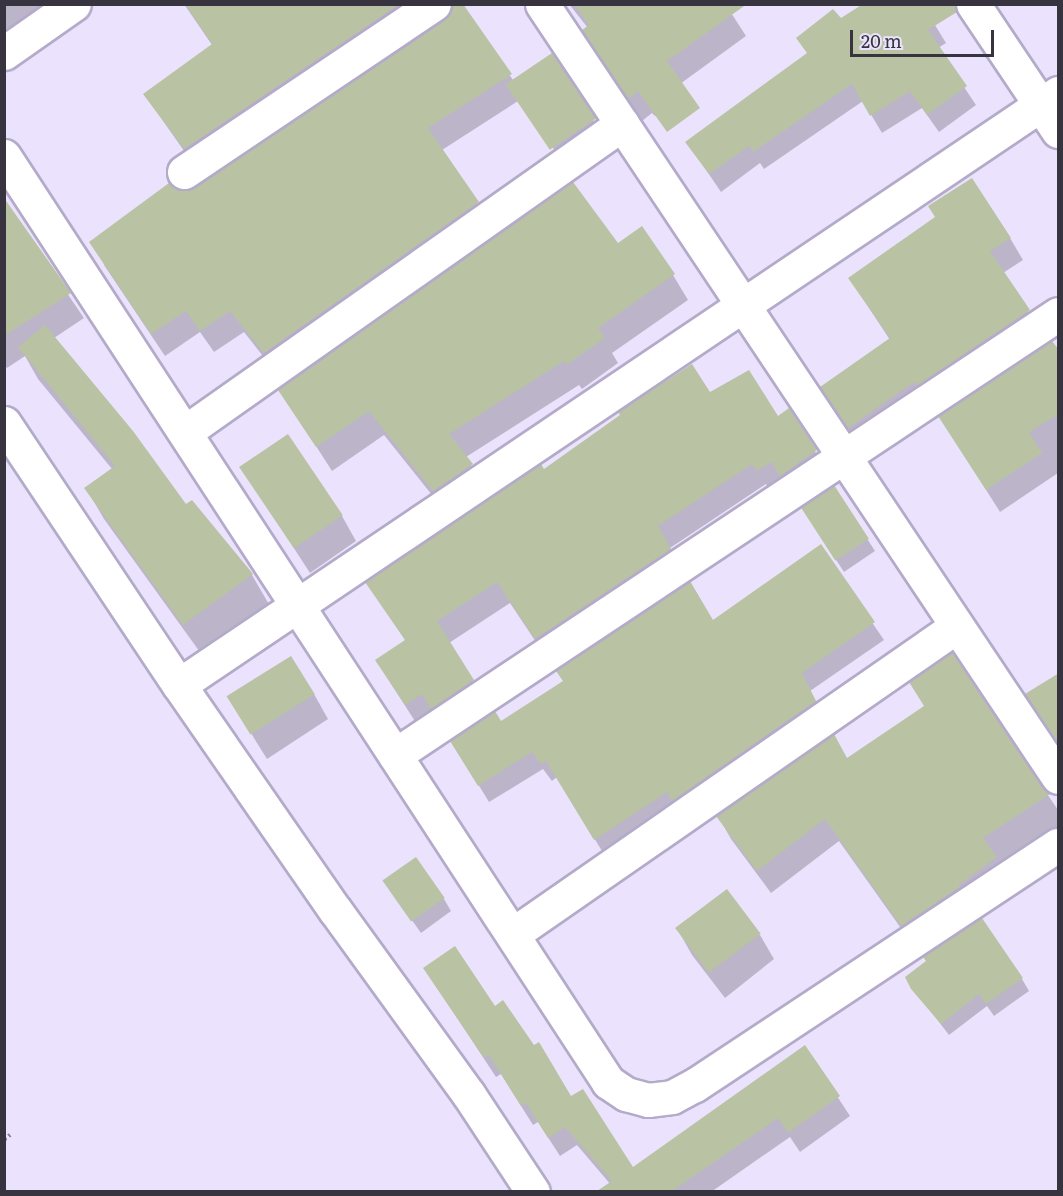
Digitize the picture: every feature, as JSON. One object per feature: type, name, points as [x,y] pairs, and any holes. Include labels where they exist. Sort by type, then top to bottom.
[{"type":"street","points":[[4,53],[74,4]]},
{"type":"street","points":[[184,172],[434,4]]},
{"type":"street","points":[[542,4],[1059,777]]},
{"type":"street","points":[[179,685],[743,306],[1053,110],[973,4]]},
{"type":"street","points":[[185,432],[622,124]]},
{"type":"street","points":[[4,156],[608,1082],[626,1094],[648,1100],[672,1097],[695,1085],[1059,845]]},
{"type":"street","points":[[395,755],[1059,314]]},
{"type":"street","points":[[4,423],[179,685],[335,910],[469,1095],[533,1191]]},
{"type":"street","points":[[513,934],[957,626]]},
{"type":"path","points":[[4,1140],[10,1135]]},
{"type":"building","points":[[185,4],[400,4],[184,149],[143,94],[212,44]]},
{"type":"building","points":[[452,4],[463,4],[512,74],[428,128],[479,202],[264,353],[230,311],[200,331],[186,311],[151,334],[89,242],[169,183],[175,189],[185,191],[194,188],[444,20],[451,13]]},
{"type":"building","points":[[574,4],[747,4],[667,61],[700,108],[667,132],[638,91],[628,99],[582,30],[589,25]]},
{"type":"building","points":[[863,4],[954,4],[957,12],[928,30],[967,86],[927,115],[910,91],[870,116],[852,84],[753,152],[749,146],[709,174],[685,142],[807,53],[796,38],[833,9],[841,18]]},
{"type":"building","points":[[552,53],[596,118],[550,150],[506,84]]},
{"type":"building","points":[[972,178],[1011,238],[990,251],[1030,310],[917,386],[914,382],[848,428],[820,387],[890,338],[848,278],[935,217],[928,206]]},
{"type":"building","points":[[573,182],[618,243],[642,226],[675,274],[598,328],[605,338],[566,365],[564,361],[449,434],[473,464],[433,491],[369,411],[316,447],[278,390]]},
{"type":"building","points":[[4,198],[71,293],[4,336]]},
{"type":"building","points":[[45,325],[133,431],[186,504],[192,500],[253,574],[183,625],[84,488],[115,466],[18,347]]},
{"type":"building","points":[[1052,341],[1059,350],[1059,414],[1029,432],[1042,453],[986,490],[938,416]]},
{"type":"building","points":[[692,364],[710,392],[749,370],[778,416],[789,408],[817,450],[780,476],[771,462],[757,471],[752,464],[658,526],[671,549],[535,639],[497,582],[437,621],[474,680],[431,709],[422,694],[405,705],[375,660],[405,640],[365,582],[541,464],[544,469],[620,415],[618,412]]},
{"type":"building","points":[[288,434],[343,515],[294,548],[239,467]]},
{"type":"building","points":[[834,485],[869,539],[835,560],[800,507]]},
{"type":"building","points":[[821,544],[875,622],[802,673],[816,701],[672,801],[667,792],[594,840],[546,761],[541,764],[532,752],[478,786],[450,741],[495,711],[501,721],[563,681],[556,671],[690,581],[713,620]]},
{"type":"building","points":[[952,652],[1042,787],[1050,794],[983,838],[997,857],[959,885],[960,887],[901,926],[825,819],[757,871],[716,816],[834,734],[847,758],[924,706],[909,682]]},
{"type":"building","points":[[291,656],[315,694],[250,734],[227,696]]},
{"type":"building","points":[[1059,673],[1059,744],[1025,694]]},
{"type":"building","points":[[416,857],[445,898],[411,921],[382,881]]},
{"type":"building","points":[[727,889],[761,934],[709,973],[675,928]]},
{"type":"building","points":[[982,918],[1023,978],[986,1004],[979,994],[941,1024],[911,989],[905,977],[926,961],[923,957]]},
{"type":"building","points":[[455,946],[495,1006],[503,1000],[534,1045],[539,1042],[571,1096],[583,1089],[633,1167],[805,1045],[840,1096],[788,1133],[778,1118],[672,1191],[597,1191],[612,1181],[565,1127],[548,1138],[526,1103],[521,1106],[489,1055],[484,1058],[423,968]]}]
